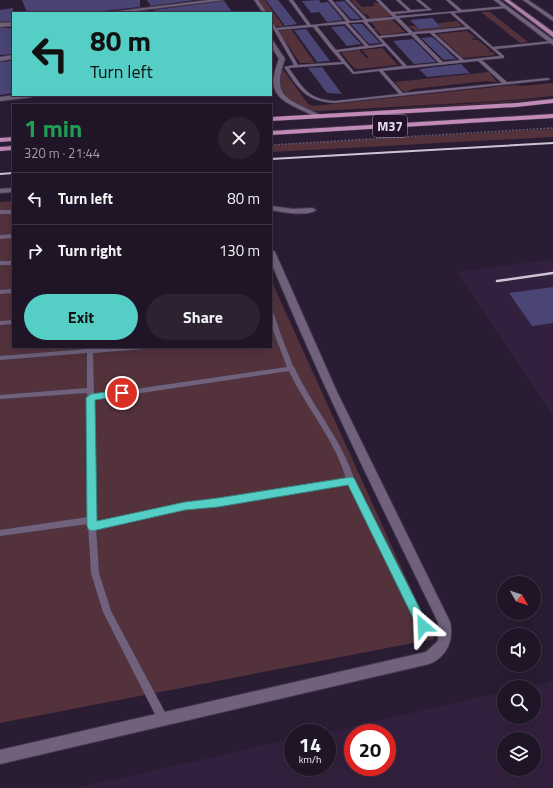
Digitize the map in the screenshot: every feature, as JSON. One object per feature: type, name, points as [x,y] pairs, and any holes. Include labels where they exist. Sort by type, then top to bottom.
[{"type":"highway","points":[[272,118],[516,105],[553,101]]},
{"type":"highway","name":"M37","points":[[272,125],[553,109]]},
{"type":"highway","name":"M37","points":[[272,133],[509,120],[553,116]]},
{"type":"highway","points":[[272,140],[553,124]]},
{"type":"highway","points":[[0,140],[12,139]]},
{"type":"highway","points":[[0,149],[12,148]]},
{"type":"main road","points":[[506,0],[553,35]]},
{"type":"main road","points":[[514,0],[553,28]]},
{"type":"street","points":[[115,12],[222,0]]},
{"type":"street","points":[[496,0],[552,42]]},
{"type":"street","points":[[526,0],[553,20]]},
{"type":"street","points":[[0,25],[12,24]]},
{"type":"street","points":[[272,44],[282,59],[275,75],[275,85],[282,97],[318,116]]},
{"type":"street","points":[[0,59],[12,57]]},
{"type":"street","points":[[272,65],[286,67]]},
{"type":"street","points":[[0,99],[24,96]]},
{"type":"street","points":[[0,191],[12,190]]},
{"type":"street","points":[[272,208],[293,211],[312,210]]},
{"type":"street","points":[[0,757],[429,658],[440,650],[445,642],[446,631],[444,622],[370,471],[296,313],[272,254]]},
{"type":"lane","points":[[256,0],[264,12]]},
{"type":"lane","points":[[291,0],[353,73],[503,57],[452,13]]},
{"type":"lane","points":[[330,0],[368,47]]},
{"type":"lane","points":[[348,0],[378,37],[406,67]]},
{"type":"lane","points":[[378,0],[442,63]]},
{"type":"lane","points":[[398,0],[410,11]]},
{"type":"lane","points":[[418,0],[435,14]]},
{"type":"lane","points":[[448,0],[462,12]]},
{"type":"lane","points":[[273,26],[312,26],[506,8]]},
{"type":"lane","points":[[392,13],[429,10]]},
{"type":"lane","points":[[273,26],[297,66]]},
{"type":"lane","points":[[378,37],[470,28]]},
{"type":"lane","points":[[431,32],[463,61]]},
{"type":"lane","points":[[492,48],[552,42]]},
{"type":"lane","points":[[334,51],[386,45]]},
{"type":"lane","points":[[478,60],[505,83]]},
{"type":"lane","points":[[286,67],[345,63]]},
{"type":"lane","points":[[286,67],[307,95],[318,101],[334,102],[548,79]]},
{"type":"lane","points":[[380,70],[401,94]]},
{"type":"lane","points":[[0,212],[12,212]]},
{"type":"lane","points":[[0,237],[12,236]]},
{"type":"lane","points":[[0,263],[12,262]]},
{"type":"lane","points":[[0,292],[12,291]]},
{"type":"lane","points":[[0,323],[12,322]]},
{"type":"lane","points":[[273,333],[306,397],[322,421],[347,465],[351,480],[423,626]]},
{"type":"lane","points":[[0,358],[90,349],[116,348]]},
{"type":"lane","points":[[90,349],[92,523],[95,572],[107,612],[163,719]]},
{"type":"lane","points":[[0,396],[91,394],[292,368]]},
{"type":"lane","points":[[0,533],[92,523],[185,506],[351,480]]},
{"type":"path","points":[[272,145],[553,128]]},
{"type":"shaded area","points":[[257,0],[265,0],[284,27],[275,26],[272,22],[272,12],[265,12]]},
{"type":"shaded area","points":[[351,0],[355,0],[362,7],[375,6],[373,3],[379,3],[392,16],[368,19],[370,17],[367,14],[364,14]]},
{"type":"shaded area","points":[[481,12],[490,12],[528,42],[520,43]]},
{"type":"shaded area","points":[[389,19],[394,21],[405,32],[382,35],[373,28],[376,28],[372,23],[368,22]]},
{"type":"shaded area","points":[[457,21],[462,26],[416,31],[408,26],[415,26],[419,29],[441,27],[438,23]]},
{"type":"shaded area","points":[[291,29],[315,63],[300,63],[278,31]]},
{"type":"shaded area","points":[[467,31],[477,39],[471,38],[473,40],[478,40],[491,51],[487,52],[493,52],[495,55],[463,58],[437,34]]},
{"type":"shaded area","points":[[382,48],[398,65],[358,69],[354,68],[342,54],[343,52],[359,50],[366,58],[369,58],[362,50]]},
{"type":"shaded area","points":[[282,68],[308,104],[313,106],[514,85],[523,86],[553,83],[553,96],[499,101],[319,111],[307,110],[283,96],[277,75]]},
{"type":"shaded area","points":[[489,72],[497,82],[486,81],[413,89],[406,92],[402,91],[395,82]]},
{"type":"shaded area","points":[[553,97],[501,103],[334,112],[500,102]]},
{"type":"shaded area","points":[[553,129],[553,137],[272,152],[272,145]]},
{"type":"shaded area","points":[[12,201],[12,348],[272,348],[272,282],[434,639],[0,723],[0,202]]},
{"type":"shaded area","points":[[553,259],[553,416],[458,272]]},
{"type":"shaded area","points":[[553,681],[553,788],[76,788],[284,741],[284,776],[336,776],[336,730],[344,728],[344,776],[396,776],[396,724],[362,724],[497,694],[497,724],[541,724],[541,684]]},
{"type":"building","points":[[22,0],[140,0],[140,7],[92,12],[27,12]]},
{"type":"building","points":[[147,0],[195,0],[151,6]]},
{"type":"building","points":[[266,0],[278,0],[297,24],[285,26]]},
{"type":"building","points":[[319,0],[321,3],[328,2],[343,20],[327,22],[319,12],[311,13],[302,1]]},
{"type":"building","points":[[224,1],[232,12],[155,12],[154,10]]},
{"type":"building","points":[[344,1],[360,19],[351,19],[335,2]]},
{"type":"building","points":[[13,8],[12,21],[0,22],[0,10]]},
{"type":"building","points":[[432,18],[441,27],[419,29],[410,20]]},
{"type":"building","points":[[351,24],[362,24],[380,43],[369,44]]},
{"type":"building","points":[[344,26],[361,44],[347,46],[331,27]]},
{"type":"building","points":[[0,28],[12,28],[12,54],[0,55]]},
{"type":"building","points":[[306,29],[330,61],[317,62],[294,30]]},
{"type":"building","points":[[432,37],[456,59],[444,60],[421,38]]},
{"type":"building","points":[[413,39],[436,62],[414,64],[393,41]]},
{"type":"building","points":[[12,61],[12,93],[0,95],[0,62]]},
{"type":"building","points":[[461,64],[470,73],[427,77],[419,69]]},
{"type":"building","points":[[322,67],[342,94],[327,93],[308,68]]},
{"type":"building","points":[[553,287],[553,323],[532,326],[509,293]]},
{"type":"railway","points":[[272,159],[553,143]]},
{"type":"railway","points":[[0,174],[12,173]]},
{"type":"railway","points":[[497,281],[553,273]]},
{"type":"route","points":[[122,393],[91,398],[92,526],[185,506],[351,480],[423,626]]}]
